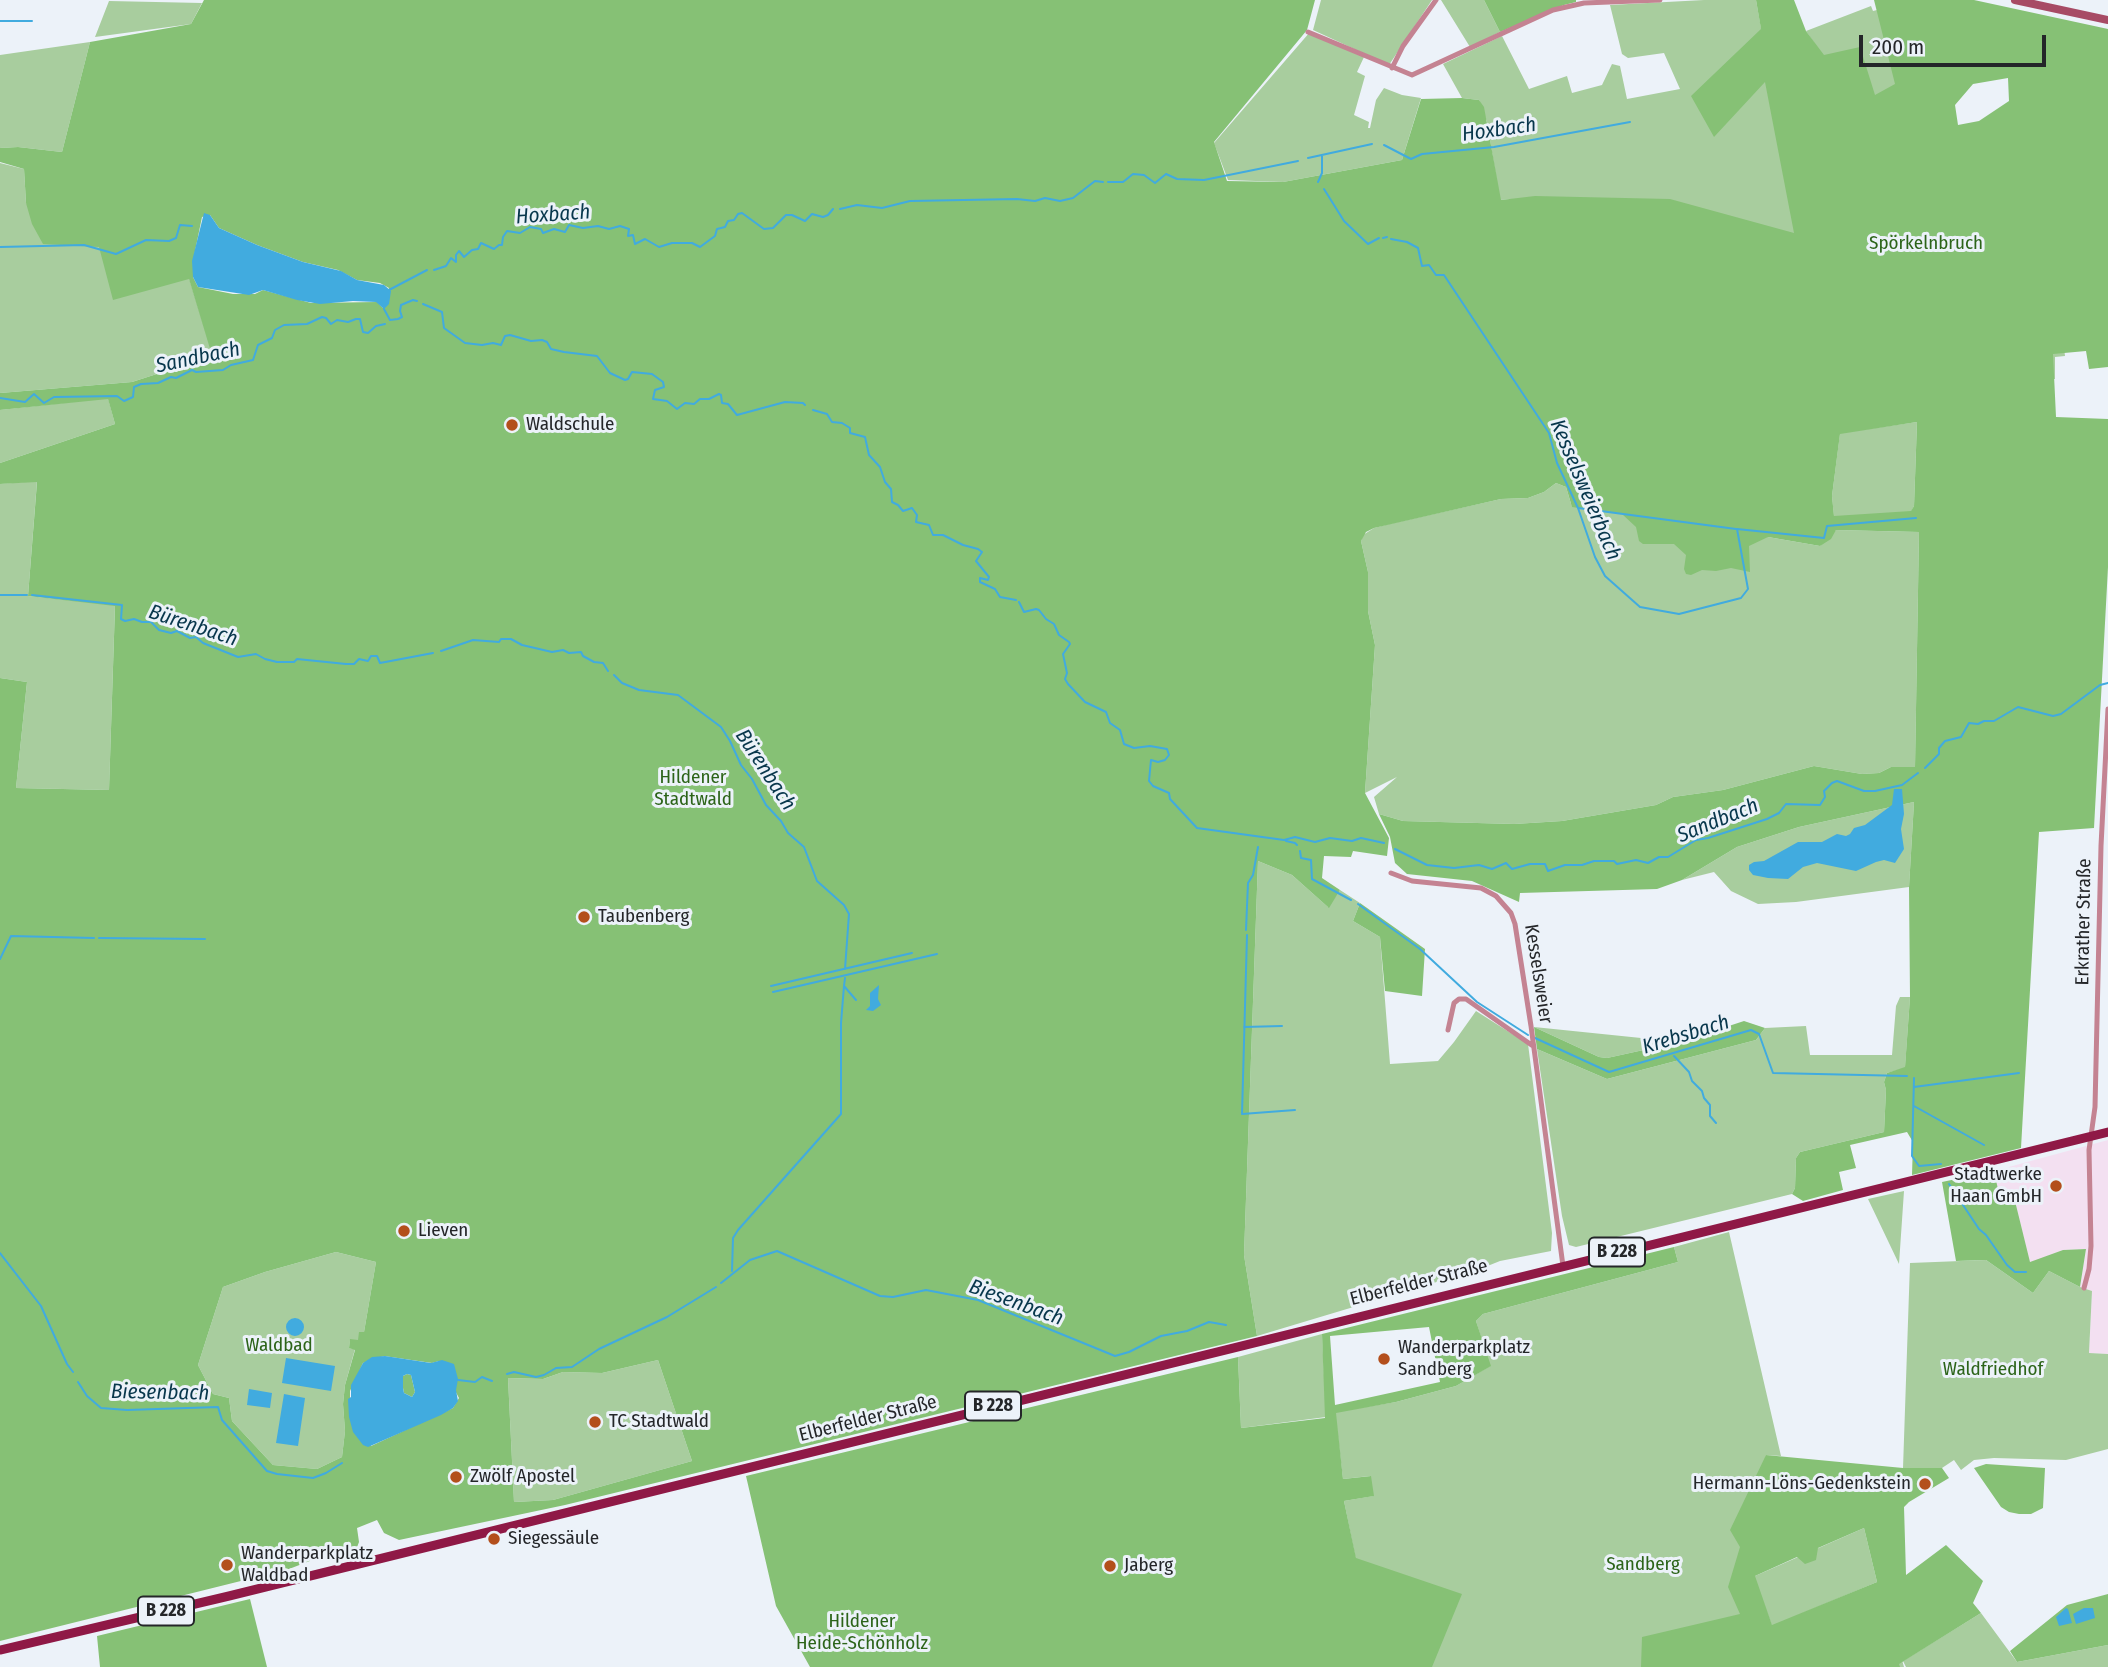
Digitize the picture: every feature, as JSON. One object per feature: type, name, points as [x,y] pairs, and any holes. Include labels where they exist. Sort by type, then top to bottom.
[{"type":"main road","points":[[2015,0],[2108,20]]},
{"type":"main road","name":"B 228","points":[[2091,1136],[2108,1132]]},
{"type":"main road","name":"Elberfelder Straße","points":[[0,1650],[229,1596],[2091,1136]]},
{"type":"street","points":[[1392,68],[1403,46],[1436,0]]},
{"type":"street","points":[[1308,32],[1412,75],[1569,5],[1660,0]]},
{"type":"street","name":"Erkrather Straße","points":[[2084,1289],[2091,1250],[2089,1150],[2095,1107],[2100,882],[2108,709]]},
{"type":"street","name":"Kesselsweier","points":[[1391,873],[1412,881],[1481,888],[1503,903],[1511,913],[1515,924],[1533,1046],[1563,1266]]},
{"type":"street","points":[[2100,882],[2108,882]]},
{"type":"street","name":"Kesselsweier","points":[[1448,1030],[1454,1003],[1459,999],[1466,999],[1533,1046]]},
{"type":"shaded area","points":[[2108,1140],[2108,1354],[2089,1353],[2092,1291],[2080,1287],[2086,1249],[2063,1250],[2030,1263],[2015,1201],[2001,1204],[1994,1171]]},
{"type":"green space","name":"Hildener Stadtwald","points":[[204,0],[1315,0],[1307,30],[1214,142],[1227,181],[1283,182],[1402,160],[1421,99],[1462,98],[1479,100],[1484,107],[1501,200],[1535,196],[1670,199],[1794,233],[1765,82],[1714,137],[1691,96],[1761,29],[1756,0],[1794,0],[1806,31],[1824,55],[1860,47],[1875,95],[1895,84],[1874,0],[1974,0],[2108,29],[2108,367],[2089,369],[2086,351],[2053,354],[2056,417],[2108,419],[2108,567],[2094,828],[2039,832],[2021,1148],[1912,1175],[1913,1142],[1907,1132],[1850,1145],[1856,1168],[1839,1172],[1843,1190],[1803,1201],[1792,1194],[1795,1188],[1796,1158],[1800,1152],[1884,1132],[1884,1082],[1887,1073],[1905,1067],[1910,997],[1909,887],[1914,802],[1799,827],[1737,847],[1682,880],[1657,889],[1520,893],[1519,902],[1472,881],[1407,874],[1395,863],[1390,837],[1379,814],[1403,821],[1514,824],[1562,821],[1656,805],[1673,797],[1723,790],[1814,766],[1862,774],[1879,773],[1891,767],[1915,767],[1919,532],[1836,530],[1831,539],[1820,546],[1768,537],[1749,546],[1750,572],[1731,568],[1702,570],[1691,575],[1686,574],[1684,569],[1686,555],[1674,544],[1643,544],[1639,541],[1636,527],[1622,514],[1572,507],[1566,487],[1556,483],[1544,492],[1528,498],[1501,499],[1374,528],[1366,532],[1361,541],[1368,572],[1368,611],[1375,645],[1365,793],[1389,838],[1387,856],[1353,851],[1351,857],[1324,856],[1322,878],[1340,890],[1329,908],[1292,875],[1258,861],[1244,1255],[1257,1336],[565,1505],[399,1540],[384,1533],[377,1520],[357,1528],[359,1542],[356,1550],[342,1556],[315,1559],[289,1569],[0,1641],[0,678],[27,682],[16,788],[109,790],[115,606],[28,596],[37,482],[0,484],[0,463],[115,424],[108,399],[0,410],[0,393],[132,382],[166,371],[214,362],[189,279],[113,300],[99,247],[43,244],[32,224],[26,203],[24,169],[0,162],[0,148],[18,147],[62,152],[90,42],[191,24]],"holes":[[[2008,78],[2009,101],[1979,121],[1958,125],[1955,105],[1973,84]],[[210,215],[219,228],[257,245],[303,262],[338,270],[357,280],[380,283],[389,288],[383,308],[377,302],[311,303],[263,290],[255,294],[233,294],[198,287],[193,277],[193,261],[202,217]],[[1917,422],[1914,506],[1911,511],[1834,516],[1832,496],[1840,434]],[[336,1252],[376,1262],[364,1332],[359,1332],[358,1340],[350,1339],[349,1348],[355,1350],[345,1385],[342,1457],[317,1469],[273,1465],[232,1421],[229,1398],[213,1394],[198,1365],[223,1287]],[[384,1356],[432,1363],[439,1361],[459,1398],[453,1408],[371,1446],[350,1399],[350,1391],[363,1363]],[[658,1360],[692,1461],[553,1500],[514,1502],[508,1378],[543,1379],[563,1372],[602,1373]]]},
{"type":"green space","points":[[1321,0],[1432,0],[1389,65],[1313,30]]},
{"type":"green space","points":[[1441,0],[1484,0],[1500,32],[1470,47]]},
{"type":"green space","points":[[1484,0],[1576,0],[1576,2],[1500,32]]},
{"type":"green space","name":"Spörkelnbruch","points":[[1756,0],[1761,28],[1815,44],[1806,31],[1871,6],[1873,11],[1877,10],[1904,95],[2054,264],[2065,356],[2055,357],[2055,379],[1948,385],[1730,414],[1768,537],[1820,546],[1836,530],[1919,532],[1915,768],[1891,767],[1879,773],[1862,774],[1814,766],[1723,790],[1673,797],[1656,805],[1562,821],[1514,824],[1403,821],[1379,814],[1374,797],[1397,777],[1365,793],[1375,645],[1368,611],[1368,572],[1361,541],[1363,535],[1374,528],[1389,524],[1501,499],[1528,498],[1544,492],[1556,483],[1566,487],[1572,507],[1513,199],[1500,200],[1487,122],[1479,100],[1462,98],[1443,64],[1502,36],[1529,89],[1567,76],[1572,93],[1602,85],[1612,64],[1620,66],[1627,99],[1680,89],[1664,53],[1628,58],[1622,54],[1610,5]]},
{"type":"green space","points":[[109,1],[202,3],[191,24],[95,37]]},
{"type":"green space","points":[[1310,32],[1364,57],[1357,72],[1365,76],[1354,115],[1369,122],[1368,128],[1376,100],[1384,88],[1421,98],[1402,160],[1283,182],[1228,180],[1214,143]]},
{"type":"green space","points":[[90,42],[62,152],[18,147],[0,148],[0,55]]},
{"type":"green space","points":[[0,163],[24,169],[26,203],[99,247],[189,278],[215,362],[166,371],[132,382],[0,393]]},
{"type":"green space","points":[[108,398],[115,424],[0,463],[0,410]]},
{"type":"green space","points":[[1917,422],[1914,506],[1911,512],[1834,517],[1832,496],[1840,433]]},
{"type":"green space","points":[[37,481],[28,596],[115,605],[109,790],[16,788],[27,682],[0,678],[0,484]]},
{"type":"green space","points":[[1914,802],[1909,887],[1796,902],[1758,904],[1731,891],[1714,872],[1682,880],[1737,847],[1799,827]]},
{"type":"green space","points":[[1258,861],[1292,875],[1328,907],[1340,890],[1360,903],[1353,921],[1380,937],[1390,1064],[1438,1061],[1476,1011],[1528,1044],[1552,1233],[1551,1251],[1500,1261],[1257,1336],[1244,1255]]},
{"type":"green space","points":[[1360,903],[1425,949],[1422,996],[1385,991],[1380,937],[1353,921]]},
{"type":"green space","points":[[1900,997],[1910,997],[1905,1068],[1887,1073],[1884,1082],[1884,1132],[1800,1152],[1796,1158],[1795,1188],[1792,1194],[1576,1247],[1569,1245],[1562,1216],[1537,1049],[1607,1079],[1756,1040],[1765,1028],[1806,1026],[1810,1055],[1892,1055],[1896,1006]]},
{"type":"green space","points":[[1744,1021],[1765,1028],[1756,1040],[1607,1079],[1537,1049],[1534,1027],[1599,1057],[1607,1058],[1680,1042]]},
{"type":"green space","points":[[1534,1027],[1680,1042],[1607,1058],[1599,1057]]},
{"type":"green space","points":[[1994,1171],[2001,1203],[2015,1201],[2030,1262],[2063,1250],[2086,1249],[2080,1287],[2049,1271],[2033,1293],[1986,1260],[1956,1261],[1942,1182]]},
{"type":"green space","points":[[1904,1191],[1899,1264],[1868,1199]]},
{"type":"green space","name":"Sandberg","points":[[1729,1232],[1781,1456],[1766,1455],[1755,1576],[1864,1528],[1877,1582],[1772,1626],[1754,1577],[1769,1630],[1900,1653],[1904,1667],[1252,1667],[1372,1639],[1344,1501],[1373,1496],[1370,1476],[1343,1479],[1335,1412],[1396,1402],[1456,1386],[1490,1366],[1476,1321],[1483,1314],[1678,1262],[1674,1247]]},
{"type":"green space","name":"Hildener Heide-Schönholz","points":[[1674,1247],[1678,1262],[1483,1314],[1476,1321],[1491,1366],[1456,1386],[1396,1402],[1336,1413],[1343,1479],[1371,1476],[1374,1496],[1344,1501],[1356,1558],[1462,1594],[1432,1667],[810,1667],[776,1606],[746,1476],[1238,1357],[1241,1428],[1325,1418],[1322,1334]],"holes":[[[1429,1327],[1440,1382],[1335,1405],[1330,1336]]]},
{"type":"green space","name":"Waldbad","points":[[336,1252],[376,1262],[364,1332],[358,1341],[350,1340],[349,1348],[355,1349],[345,1385],[342,1457],[317,1469],[273,1465],[232,1421],[229,1398],[213,1394],[198,1365],[223,1287]]},
{"type":"green space","name":"Waldfriedhof","points":[[1986,1260],[2033,1293],[2049,1271],[2092,1291],[2089,1353],[2108,1354],[2108,1449],[2066,1460],[1974,1460],[1961,1470],[1954,1460],[1942,1468],[1903,1468],[1910,1263]]},
{"type":"green space","points":[[1322,1334],[1326,1417],[1241,1428],[1238,1357]]},
{"type":"green space","name":"TC Stadtwald","points":[[658,1360],[692,1461],[553,1500],[514,1502],[508,1378],[543,1379],[563,1372],[602,1373]]},
{"type":"green space","points":[[411,1375],[415,1392],[412,1397],[404,1393],[403,1376]]},
{"type":"green space","points":[[1766,1455],[1903,1468],[1942,1468],[1949,1478],[1904,1507],[1906,1575],[1946,1545],[1983,1581],[1973,1603],[1981,1613],[1899,1664],[1900,1667],[1641,1667],[1642,1637],[1740,1614],[1728,1587],[1740,1547],[1730,1530]],"holes":[[[1864,1528],[1877,1582],[1772,1625],[1755,1576],[1797,1557],[1805,1564],[1816,1560],[1818,1548]]]},
{"type":"green space","points":[[1986,1464],[2045,1468],[2043,1508],[2031,1514],[2019,1514],[2001,1507],[1974,1468]]},
{"type":"green space","points":[[2108,1594],[2108,1645],[2017,1662],[2010,1651],[2067,1605]]},
{"type":"green space","points":[[250,1599],[267,1667],[100,1667],[97,1636]]},
{"type":"green space","points":[[1981,1613],[2017,1662],[2108,1645],[2108,1667],[1906,1667],[1903,1661]]},
{"type":"water","points":[[204,213],[210,215],[219,228],[257,245],[303,262],[341,271],[357,280],[384,285],[391,291],[389,304],[384,309],[376,302],[320,304],[263,290],[249,295],[198,287],[193,277],[192,261]]},
{"type":"water","points":[[1894,789],[1902,789],[1904,814],[1901,829],[1904,849],[1895,863],[1884,860],[1856,871],[1817,863],[1803,867],[1788,879],[1753,875],[1749,870],[1749,865],[1754,862],[1764,861],[1798,842],[1822,842],[1837,834],[1850,834],[1854,828],[1865,825],[1892,805]]},
{"type":"water","points":[[879,985],[878,999],[881,1005],[873,1011],[866,1010],[870,1006],[870,993]]},
{"type":"water","points":[[295,1318],[301,1321],[304,1327],[301,1333],[295,1336],[289,1333],[286,1327],[289,1321]]},
{"type":"water","points":[[385,1356],[431,1363],[442,1360],[454,1364],[458,1379],[458,1401],[453,1408],[441,1415],[368,1447],[363,1445],[353,1432],[348,1399],[351,1397],[351,1385],[363,1363],[372,1357]],"holes":[[[411,1375],[415,1392],[412,1397],[404,1393],[403,1388],[403,1376]]]},
{"type":"water","points":[[286,1358],[335,1366],[331,1391],[282,1383]]},
{"type":"water","points":[[249,1389],[272,1393],[270,1408],[247,1405]]},
{"type":"water","points":[[284,1394],[305,1398],[298,1446],[276,1443]]},
{"type":"water","points":[[2066,1608],[2072,1623],[2059,1626],[2056,1617]]},
{"type":"water","points":[[2084,1608],[2093,1608],[2095,1618],[2076,1624],[2073,1614]]},
{"type":"waterway","points":[[0,21],[32,21]]},
{"type":"waterway","name":"Hoxbach","points":[[1384,145],[1411,159],[1422,154],[1494,147],[1630,122]]},
{"type":"waterway","name":"Hoxbach","points":[[1308,158],[1372,144]]},
{"type":"waterway","name":"Kesselsweierbach","points":[[1318,182],[1322,173],[1322,155]]},
{"type":"waterway","name":"Hoxbach","points":[[1108,182],[1123,182],[1133,174],[1144,175],[1155,183],[1166,174],[1177,179],[1204,180],[1298,161]]},
{"type":"waterway","name":"Hoxbach","points":[[840,209],[857,205],[882,208],[910,201],[1035,201],[1045,198],[1060,201],[1073,198],[1095,181],[1103,182]]},
{"type":"waterway","name":"Kesselsweierbach","points":[[1324,189],[1344,221],[1368,244],[1379,238]]},
{"type":"waterway","name":"Hoxbach","points":[[434,270],[446,266],[451,258],[456,262],[459,251],[464,257],[472,250],[478,249],[481,243],[494,249],[502,245],[507,231],[520,233],[530,227],[541,229],[543,233],[554,229],[565,232],[569,225],[609,229],[620,226],[629,229],[628,236],[633,235],[635,244],[645,239],[659,247],[672,243],[692,243],[700,247],[715,236],[717,229],[725,227],[728,221],[734,220],[738,214],[742,213],[764,229],[773,228],[786,215],[805,221],[812,214],[823,217],[833,209]]},
{"type":"waterway","name":"Hoxbach","points":[[0,247],[84,245],[116,254],[146,240],[169,241],[176,238],[180,225],[192,226]]},
{"type":"waterway","name":"Kesselsweierbach","points":[[1383,238],[1387,237]]},
{"type":"waterway","name":"Kesselsweierbach","points":[[1391,239],[1407,242],[1418,248],[1422,266],[1429,265],[1436,275],[1444,275],[1549,433],[1557,463],[1605,576],[1640,607],[1679,614],[1741,598],[1748,589],[1737,529],[1824,538],[1827,526],[1916,518]]},
{"type":"waterway","name":"Hoxbach","points":[[389,290],[427,270]]},
{"type":"waterway","name":"Sandbach","points":[[384,309],[390,320],[398,319],[402,317],[401,305],[417,301]]},
{"type":"waterway","name":"Sandbach","points":[[423,304],[442,312],[444,328],[465,343],[501,345],[505,336],[510,335],[531,341],[542,340],[547,342],[551,349],[597,356],[610,373],[625,380],[632,372],[652,374],[663,382],[664,387],[655,390],[653,399],[667,401],[677,409],[685,403],[694,404],[700,399],[709,399],[719,394],[722,403],[728,404],[737,415],[785,402],[805,405]]},
{"type":"waterway","name":"Sandbach","points":[[0,398],[25,402],[34,394],[44,403],[54,397],[117,396],[124,401],[133,397],[134,387],[141,384],[158,383],[192,370],[223,370],[231,365],[253,360],[258,345],[272,338],[275,330],[284,325],[307,324],[322,317],[331,324],[337,320],[348,322],[360,319],[363,332],[368,333],[376,326],[385,324]]},
{"type":"waterway","name":"Sandbach","points":[[813,410],[827,414],[832,422],[842,423],[850,428],[850,433],[865,437],[869,455],[880,467],[885,482],[891,489],[892,502],[903,511],[912,508],[917,515],[916,522],[929,525],[933,535],[943,535],[982,552],[976,561],[989,577],[988,580],[980,578],[980,582],[995,589],[1000,597],[1016,600]]},
{"type":"waterway","points":[[1578,508],[1736,529]]},
{"type":"waterway","name":"Bürenbach","points":[[0,595],[27,595]]},
{"type":"waterway","name":"Bürenbach","points":[[32,595],[122,605],[121,619],[125,621],[134,619],[151,622],[159,630],[171,633],[177,631],[190,638],[196,637],[203,643],[238,657],[256,654],[277,662],[294,662],[297,659],[354,664],[359,659],[368,661],[371,656],[377,656],[380,663],[433,653]]},
{"type":"waterway","name":"Sandbach","points":[[1019,602],[1024,612],[1039,610],[1054,624],[1059,635],[1069,642],[1063,654],[1067,673],[1065,679],[1085,702],[1106,712],[1110,723],[1120,730],[1124,744],[1134,748],[1150,746],[1167,749],[1169,755],[1165,760],[1151,760],[1149,781],[1153,786],[1169,793],[1170,799],[1197,828],[1284,840],[1295,837],[1315,842],[1330,838],[1352,841],[1361,838],[1384,843]]},
{"type":"waterway","name":"Bürenbach","points":[[441,651],[473,640],[499,642],[501,639],[511,639],[522,645],[552,652],[581,652],[594,662],[603,663],[608,671]]},
{"type":"waterway","name":"Bürenbach","points":[[614,675],[622,683],[639,690],[678,695],[721,727],[766,805],[788,833],[804,847],[817,881],[844,905],[849,914],[845,969]]},
{"type":"waterway","name":"Sandbach","points":[[1925,768],[1939,754],[1939,748],[1945,741],[1961,737],[1969,723],[1994,721],[2018,707],[2053,716],[2061,714],[2100,685],[2108,683]]},
{"type":"waterway","name":"Sandbach","points":[[1395,849],[1427,865],[1454,868],[1479,865],[1492,869],[1506,863],[1512,869],[1530,864],[1545,864],[1548,871],[1565,865],[1582,865],[1594,861],[1614,861],[1617,864],[1636,860],[1648,863],[1659,857],[1668,857],[1696,840],[1767,819],[1779,813],[1786,804],[1820,805],[1825,797],[1824,791],[1837,781],[1864,791],[1875,791],[1902,785],[1918,773]]},
{"type":"waterway","name":"Krebsbach","points":[[1286,841],[1297,845]]},
{"type":"waterway","points":[[1246,930],[1248,883],[1253,875],[1258,847]]},
{"type":"waterway","name":"Krebsbach","points":[[1300,851],[1301,858],[1311,860],[1312,879],[1351,900]]},
{"type":"waterway","name":"Krebsbach","points":[[1358,904],[1420,949],[1477,1002],[1528,1035]]},
{"type":"waterway","points":[[1247,935],[1242,1114],[1295,1110]]},
{"type":"waterway","points":[[0,959],[11,936],[94,938]]},
{"type":"waterway","points":[[99,938],[205,939]]},
{"type":"waterway","name":"Bürenbach","points":[[771,986],[912,953]]},
{"type":"waterway","points":[[773,992],[937,954]]},
{"type":"waterway","name":"Bürenbach","points":[[845,978],[844,986],[856,1000]]},
{"type":"waterway","points":[[732,1271],[733,1238],[738,1230],[841,1114],[841,1023],[844,986]]},
{"type":"waterway","points":[[1244,1027],[1282,1026]]},
{"type":"waterway","name":"Krebsbach","points":[[1535,1038],[1609,1072],[1751,1030],[1759,1034],[1773,1073],[1907,1076]]},
{"type":"waterway","points":[[1674,1056],[1702,1091],[1710,1105],[1710,1116],[1716,1123]]},
{"type":"waterway","points":[[1914,1087],[2019,1073]]},
{"type":"waterway","name":"Krebsbach","points":[[1914,1078],[1912,1156],[1919,1166],[1941,1164]]},
{"type":"waterway","points":[[1914,1106],[1984,1145]]},
{"type":"waterway","name":"Krebsbach","points":[[1949,1184],[2007,1265],[2015,1272],[2026,1272]]},
{"type":"waterway","name":"Biesenbach","points":[[721,1283],[750,1260],[777,1251],[880,1296],[893,1297],[926,1290],[978,1300],[1115,1356],[1161,1336],[1187,1331],[1209,1322],[1226,1325]]},
{"type":"waterway","name":"Biesenbach","points":[[0,1253],[41,1306],[73,1372]]},
{"type":"waterway","name":"Biesenbach","points":[[507,1374],[514,1372],[536,1377],[556,1368],[572,1367],[599,1349],[667,1317],[716,1287]]},
{"type":"waterway","name":"Biesenbach","points":[[458,1380],[475,1382],[482,1377],[492,1381]]},
{"type":"waterway","name":"Biesenbach","points":[[78,1382],[87,1396],[101,1408],[127,1410],[218,1407],[222,1420],[267,1471],[313,1478],[342,1463]]},
{"type":"place","name":"Waldschule","points":[[512,425]]},
{"type":"place","name":"Taubenberg","points":[[584,917]]},
{"type":"place","name":"Stadtwerke Haan GmbH","points":[[2056,1186]]},
{"type":"place","name":"Lieven","points":[[404,1231]]},
{"type":"place","name":"Wanderparkplatz Sandberg","points":[[1384,1359]]},
{"type":"place","name":"TC Stadtwald","points":[[595,1422]]},
{"type":"place","name":"Zwölf Apostel","points":[[456,1477]]},
{"type":"place","name":"Hermann-Löns-Gedenkstein","points":[[1925,1484]]},
{"type":"place","name":"Siegessäule","points":[[494,1539]]},
{"type":"place","name":"Wanderparkplatz Waldbad","points":[[227,1565]]},
{"type":"place","name":"Jaberg","points":[[1110,1566]]}]
